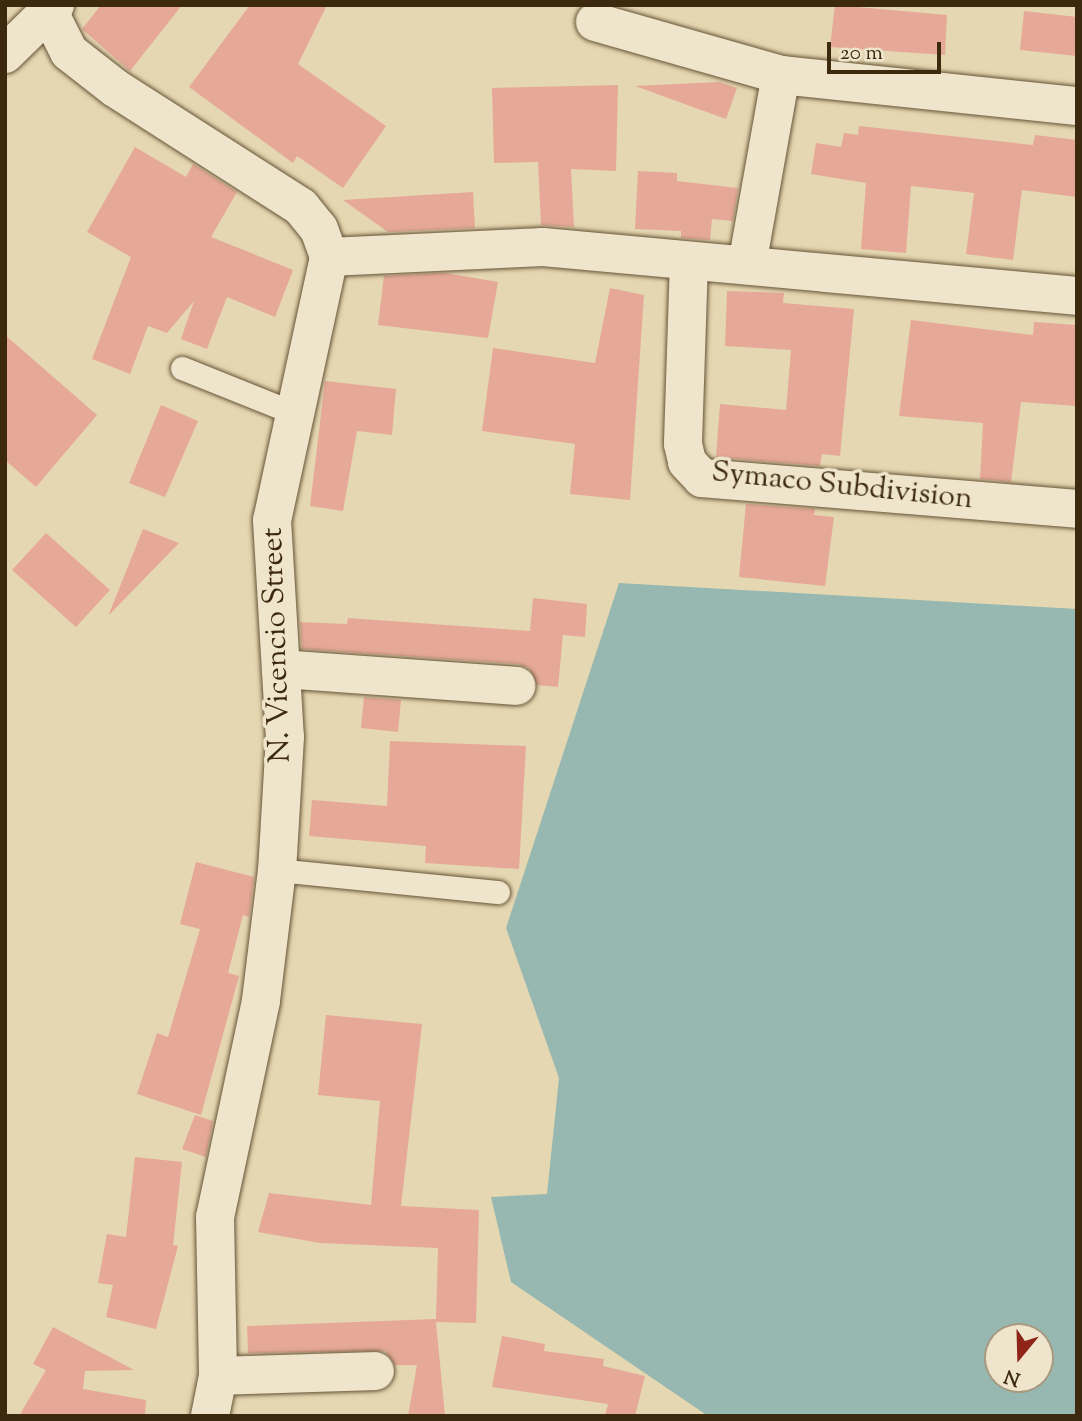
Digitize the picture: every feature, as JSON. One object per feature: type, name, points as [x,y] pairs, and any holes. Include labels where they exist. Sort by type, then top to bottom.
[{"type":"street","points":[[5,54],[52,9],[69,52],[87,67],[301,207],[319,229],[328,257],[543,247],[1077,296]]},
{"type":"street","points":[[595,22],[781,75],[1077,106]]},
{"type":"street","points":[[747,265],[781,75]]},
{"type":"street","name":"N. Vicencio Street","points":[[210,1416],[218,1376],[215,1217],[261,1001],[277,870],[285,737],[272,520],[328,257]]},
{"type":"street","name":"Symaco Subdivision","points":[[689,261],[683,444],[687,462],[702,478],[1077,509]]},
{"type":"street","points":[[281,669],[516,686]]},
{"type":"street","points":[[218,1376],[375,1371]]},
{"type":"lane","points":[[182,368],[293,413]]},
{"type":"lane","points":[[277,870],[498,892]]},
{"type":"water","points":[[619,583],[1077,609],[1077,1416],[708,1416],[511,1282],[491,1197],[547,1194],[559,1078],[506,928]]},
{"type":"building","points":[[101,5],[182,5],[130,71],[82,29]]},
{"type":"building","points":[[250,5],[327,5],[298,64],[386,126],[343,188],[297,156],[293,163],[189,87]]},
{"type":"building","points":[[835,5],[947,15],[945,55],[830,47]]},
{"type":"building","points":[[1024,11],[1077,17],[1077,56],[1020,50]]},
{"type":"building","points":[[719,82],[737,88],[726,119],[635,86]]},
{"type":"building","points":[[618,85],[616,171],[571,169],[574,227],[541,225],[538,162],[494,163],[492,88]]},
{"type":"building","points":[[859,126],[1033,145],[1035,135],[1077,140],[1077,197],[1022,190],[1013,260],[966,254],[974,193],[911,186],[906,253],[861,249],[866,183],[811,174],[816,143],[841,147],[844,133],[858,135]]},
{"type":"building","points":[[135,147],[186,177],[193,164],[237,192],[211,237],[293,270],[275,317],[227,297],[207,349],[181,339],[194,301],[167,333],[148,326],[130,374],[92,359],[131,257],[87,232]]},
{"type":"building","points":[[638,171],[677,173],[677,181],[738,188],[733,221],[712,219],[710,240],[681,238],[681,231],[635,229]]},
{"type":"building","points":[[473,192],[475,228],[388,232],[343,200]]},
{"type":"building","points":[[445,273],[498,282],[488,338],[378,325],[384,276]]},
{"type":"building","points":[[610,288],[644,295],[630,500],[570,494],[575,444],[482,431],[493,348],[595,363]]},
{"type":"building","points":[[727,291],[784,293],[783,303],[854,309],[840,456],[822,454],[820,466],[716,457],[720,404],[786,410],[791,350],[725,346]]},
{"type":"building","points":[[911,320],[1033,335],[1034,322],[1077,325],[1077,406],[1021,402],[1011,482],[980,479],[983,423],[899,416]]},
{"type":"building","points":[[5,335],[97,415],[36,487],[5,460]]},
{"type":"building","points":[[325,381],[396,389],[392,435],[357,431],[343,511],[310,506]]},
{"type":"building","points":[[161,405],[198,421],[165,497],[129,483]]},
{"type":"building","points":[[746,504],[815,509],[814,515],[834,517],[825,586],[739,577]]},
{"type":"building","points":[[143,529],[179,543],[109,614]]},
{"type":"building","points":[[46,533],[110,590],[76,627],[12,570]]},
{"type":"building","points":[[533,598],[587,604],[585,637],[563,635],[558,687],[537,685],[529,668],[518,664],[302,649],[300,622],[347,624],[348,618],[530,631]]},
{"type":"building","points":[[364,697],[401,700],[398,732],[361,728]]},
{"type":"building","points":[[390,741],[526,746],[519,869],[425,863],[426,846],[309,836],[312,800],[387,806]]},
{"type":"building","points":[[196,862],[254,877],[249,917],[243,915],[228,973],[239,976],[201,1115],[137,1094],[157,1033],[168,1037],[200,929],[180,924]]},
{"type":"building","points":[[326,1015],[422,1024],[401,1206],[479,1210],[476,1323],[436,1322],[445,1416],[408,1416],[417,1365],[395,1365],[385,1351],[248,1353],[247,1326],[436,1319],[438,1248],[320,1243],[258,1232],[269,1193],[371,1205],[380,1101],[318,1095]]},
{"type":"building","points":[[195,1115],[213,1121],[206,1157],[182,1149]]},
{"type":"building","points":[[135,1157],[182,1162],[173,1245],[178,1246],[156,1329],[106,1317],[113,1285],[98,1283],[107,1234],[126,1237]]},
{"type":"building","points":[[53,1327],[134,1370],[85,1371],[83,1389],[146,1400],[145,1416],[19,1416],[46,1370],[33,1364]]},
{"type":"building","points":[[502,1336],[545,1344],[544,1351],[604,1359],[603,1366],[645,1376],[635,1416],[605,1416],[608,1404],[492,1387]]}]
